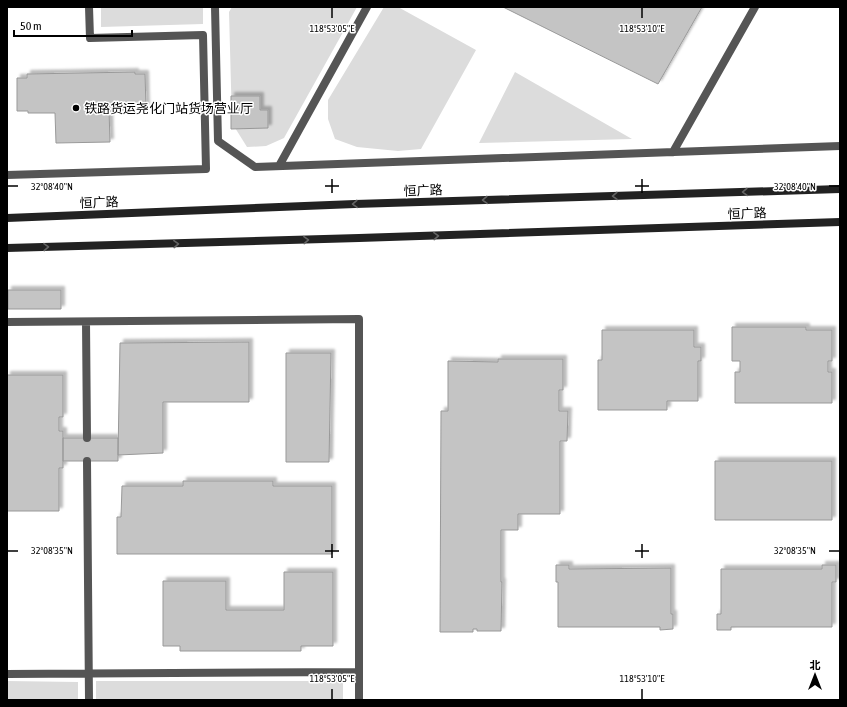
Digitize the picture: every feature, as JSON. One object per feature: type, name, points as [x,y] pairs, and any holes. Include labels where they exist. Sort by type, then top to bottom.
[{"type":"street","name":"恒广路","points":[[7,218],[363,204],[840,189]]},
{"type":"street","name":"恒广路","points":[[7,248],[840,222]]},
{"type":"lane","points":[[7,175],[206,169],[203,35],[90,38],[89,7]]},
{"type":"lane","points":[[215,7],[218,141],[255,167],[840,146]]},
{"type":"lane","points":[[279,166],[367,7]]},
{"type":"lane","points":[[673,152],[755,7]]},
{"type":"lane","points":[[7,322],[359,320],[359,700]]},
{"type":"lane","points":[[86,322],[87,438]]},
{"type":"lane","points":[[87,461],[89,700]]},
{"type":"lane","points":[[7,674],[359,672]]},
{"type":"shaded area","points":[[101,7],[203,7],[203,24],[101,27]]},
{"type":"shaded area","points":[[232,7],[357,7],[284,138],[266,146],[247,147],[232,123],[229,12]]},
{"type":"shaded area","points":[[384,7],[398,7],[476,50],[421,149],[398,151],[357,147],[335,139],[328,119],[328,100]]},
{"type":"shaded area","points":[[515,72],[632,139],[479,143]]},
{"type":"shaded area","points":[[7,681],[78,682],[78,700],[7,700]]},
{"type":"shaded area","points":[[96,681],[343,681],[343,700],[96,700]]},
{"type":"building","points":[[503,7],[702,7],[658,84]]},
{"type":"building","name":"铁路货运尧化门站货场营业厅","points":[[135,72],[135,74],[145,74],[146,107],[135,107],[135,110],[109,110],[110,142],[56,143],[55,113],[28,113],[28,111],[17,111],[17,78],[27,78],[27,74]]},
{"type":"building","points":[[231,96],[260,96],[260,110],[268,110],[268,128],[231,129]]},
{"type":"building","points":[[8,290],[61,290],[61,309],[8,309]]},
{"type":"building","points":[[732,327],[806,327],[806,330],[832,330],[832,361],[828,361],[828,372],[832,372],[832,403],[735,403],[735,372],[740,372],[740,361],[732,361]]},
{"type":"building","points":[[602,330],[694,330],[694,347],[701,347],[701,361],[698,361],[698,401],[667,401],[667,410],[598,410],[598,360],[602,360]]},
{"type":"building","points":[[249,342],[249,402],[163,402],[163,453],[118,455],[120,343]]},
{"type":"building","points":[[286,353],[331,353],[329,462],[286,462]]},
{"type":"building","points":[[498,359],[563,359],[563,390],[559,390],[559,411],[568,411],[567,441],[560,441],[560,514],[518,514],[518,530],[501,530],[501,631],[477,631],[477,629],[473,629],[473,632],[440,632],[441,411],[448,411],[448,361],[498,362]]},
{"type":"building","points":[[7,375],[63,375],[63,417],[59,417],[59,431],[63,431],[63,468],[59,468],[59,511],[7,511]]},
{"type":"building","points":[[63,438],[118,438],[118,461],[63,461]]},
{"type":"building","points":[[715,461],[832,461],[832,520],[715,520]]},
{"type":"building","points":[[183,481],[273,481],[273,486],[332,486],[332,554],[117,554],[117,517],[121,517],[122,486],[183,486]]},
{"type":"building","points":[[556,565],[569,565],[569,569],[671,568],[671,614],[673,614],[673,629],[660,630],[660,627],[558,627],[558,582],[556,582]]},
{"type":"building","points":[[822,565],[836,565],[836,582],[832,582],[832,627],[731,627],[731,630],[717,630],[717,614],[721,614],[721,569],[822,569]]},
{"type":"building","points":[[284,572],[333,572],[333,646],[301,646],[301,651],[180,651],[180,646],[163,646],[163,581],[226,581],[226,610],[284,610]]},
{"type":"place","name":"铁路货运尧化门站货场营业厅","points":[[76,108]]}]
